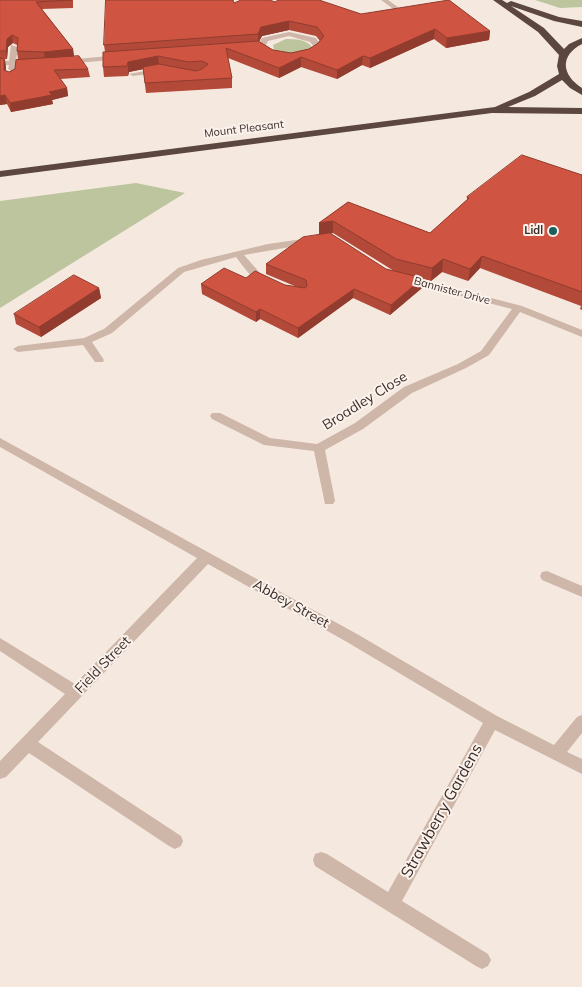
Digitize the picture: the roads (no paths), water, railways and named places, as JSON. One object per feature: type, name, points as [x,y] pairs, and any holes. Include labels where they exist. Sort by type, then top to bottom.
[{"type":"highway","points":[[497,0],[541,30],[563,54]]},
{"type":"highway","points":[[502,0],[557,19],[582,24]]},
{"type":"highway","points":[[582,41],[563,54],[560,64],[563,75],[576,89],[582,92]]},
{"type":"highway","points":[[492,110],[532,94],[563,75]]},
{"type":"highway","points":[[492,110],[582,111]]},
{"type":"highway","name":"Mount Pleasant","points":[[0,174],[492,110]]},
{"type":"street","points":[[384,0],[401,12],[417,10]]},
{"type":"street","points":[[289,34],[313,40],[318,47],[311,54],[303,57],[285,58],[268,54],[261,47],[265,40],[289,34]]},
{"type":"street","points":[[10,77],[14,46]]},
{"type":"street","points":[[251,48],[261,47]]},
{"type":"street","points":[[55,63],[132,56]]},
{"type":"street","points":[[0,63],[37,64]]},
{"type":"street","points":[[133,74],[162,68]]},
{"type":"street","points":[[18,349],[86,341],[108,332],[180,270],[238,254],[323,239]]},
{"type":"street","points":[[238,254],[256,275],[278,286]]},
{"type":"street","name":"Bannister Drive","points":[[399,277],[518,308],[582,334]]},
{"type":"street","name":"Broadley Close","points":[[216,416],[268,442],[319,448],[359,426],[408,390],[462,366],[485,353],[518,308]]},
{"type":"street","points":[[86,341],[99,360]]},
{"type":"street","name":"Abbey Street","points":[[0,442],[352,638],[492,721],[582,767]]},
{"type":"street","name":"Broadley Close","points":[[319,448],[329,501]]},
{"type":"street","name":"Field Street","points":[[0,772],[206,556]]},
{"type":"street","points":[[547,576],[582,592]]},
{"type":"street","points":[[0,644],[76,693]]},
{"type":"street","name":"Strawberry Gardens","points":[[392,902],[492,721]]},
{"type":"street","points":[[557,753],[582,722]]},
{"type":"street","points":[[28,744],[175,841]]},
{"type":"street","points":[[321,860],[392,902],[482,960]]},
{"type":"place","name":"Lidl","points":[[553,231]]}]
